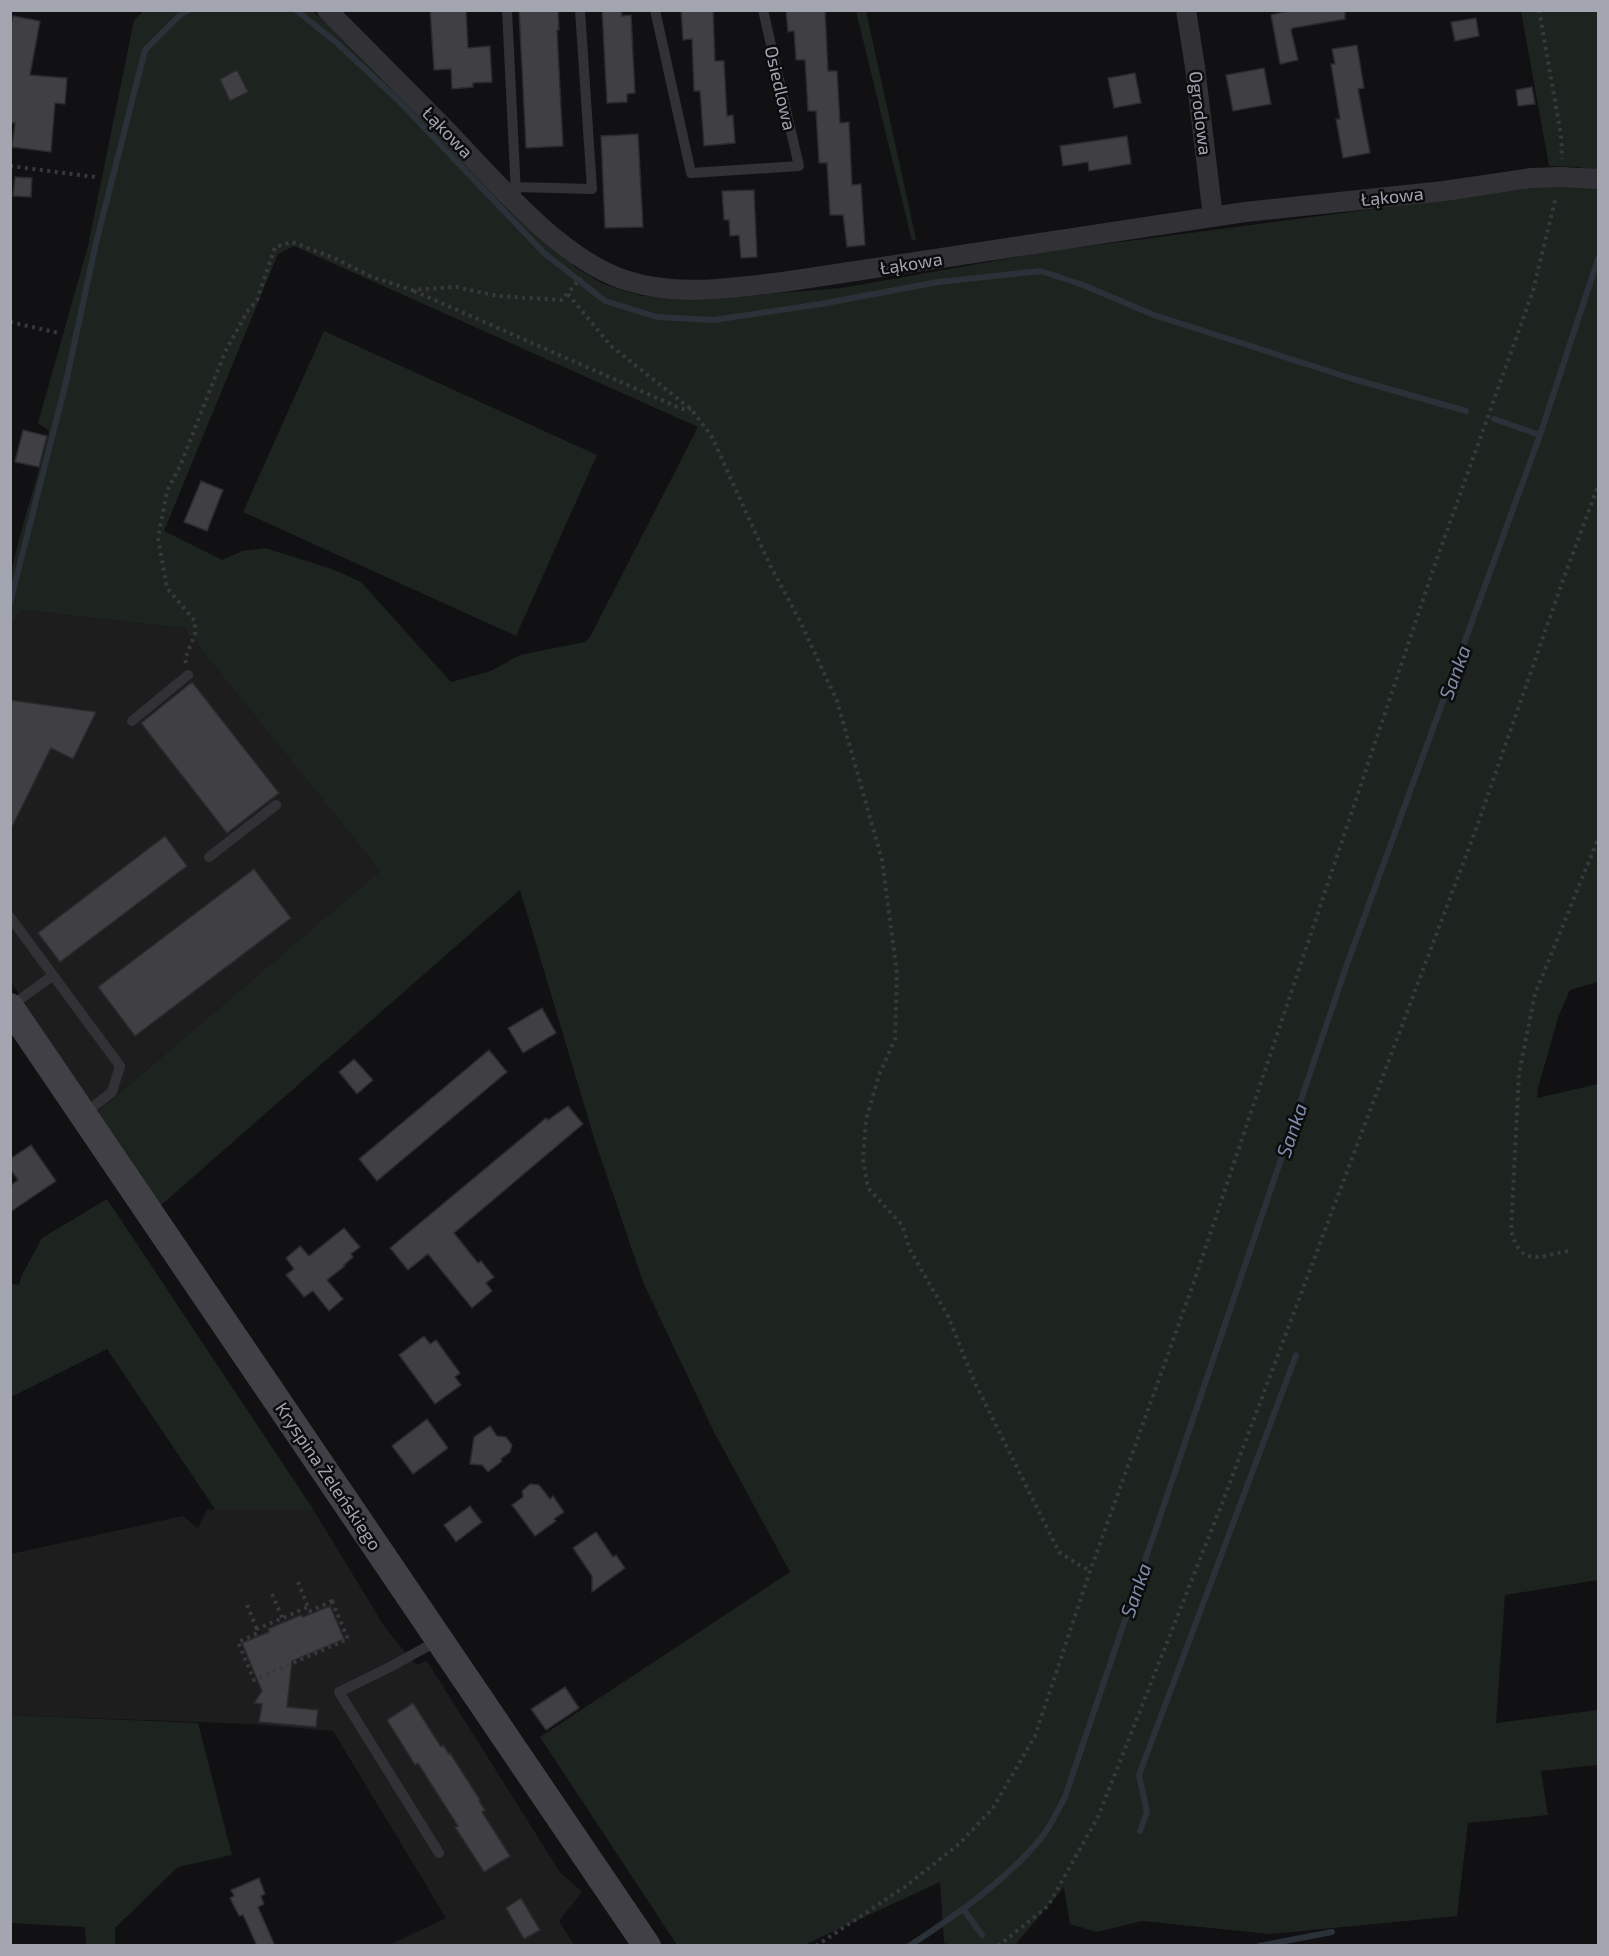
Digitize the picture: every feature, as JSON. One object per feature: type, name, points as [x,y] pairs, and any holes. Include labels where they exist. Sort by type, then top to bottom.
[{"type":"main road","name":"Kryspina Żeleńskiego","points":[[10,1007],[647,1946]]},
{"type":"street","name":"Łąkowa","points":[[327,10],[516,195],[563,245],[596,268],[637,283],[668,288],[708,290],[783,282],[1212,217],[1444,191],[1531,178],[1598,179]]},
{"type":"street","name":"Ogrodowa","points":[[1186,10],[1212,217]]},
{"type":"lane","points":[[507,10],[516,195],[591,189],[580,10]]},
{"type":"lane","name":"Osiedlowa","points":[[655,10],[691,173],[799,166],[764,10]]},
{"type":"lane","points":[[132,721],[188,675]]},
{"type":"lane","points":[[208,857],[276,805]]},
{"type":"lane","points":[[10,917],[120,1065],[112,1092],[83,1114]]},
{"type":"lane","points":[[10,1007],[52,976]]},
{"type":"lane","points":[[439,1853],[339,1692],[440,1640]]},
{"type":"path","points":[[816,1946],[906,1887],[959,1844],[993,1808],[1035,1736],[1090,1570],[1195,1279],[1434,567],[1533,291],[1561,177],[1563,156],[1539,10]]},
{"type":"path","points":[[10,166],[95,177]]},
{"type":"path","points":[[188,675],[185,659],[195,634],[195,621],[166,588],[158,538],[165,500],[225,352],[247,312],[257,300],[275,247],[292,242],[334,258],[372,277],[412,290],[682,409],[691,409]]},
{"type":"path","points":[[412,290],[456,287],[498,296],[550,301],[561,300],[584,275]]},
{"type":"path","points":[[568,294],[611,346],[691,409],[711,435],[770,565],[800,621],[837,701],[882,860],[897,973],[895,1039],[879,1075],[866,1120],[863,1159],[868,1188],[902,1225],[910,1250],[948,1316],[975,1383],[1059,1552],[1090,1570]]},
{"type":"path","points":[[10,322],[59,333]]},
{"type":"path","points":[[998,1946],[1048,1906],[1098,1817],[1223,1501],[1467,851],[1599,486]]},
{"type":"path","points":[[1568,1251],[1529,1257],[1520,1253],[1510,1231],[1519,1073],[1535,994],[1599,839]]},
{"type":"path","points":[[298,1582],[310,1610]]},
{"type":"path","points":[[272,1594],[283,1620]]},
{"type":"path","points":[[332,1601],[342,1630],[348,1639],[254,1680],[238,1642],[283,1620],[310,1610],[332,1601]]},
{"type":"path","points":[[247,1605],[258,1633]]},
{"type":"shaded area","points":[[144,11],[312,11],[330,26],[575,267],[603,284],[642,296],[708,299],[842,288],[1044,252],[1541,187],[1598,187],[1598,982],[1570,990],[1559,1015],[1537,1098],[1598,1084],[1598,1580],[1505,1595],[1496,1723],[1598,1710],[1598,1765],[1541,1771],[1548,1815],[1468,1823],[1457,1916],[1270,1934],[1142,1921],[1097,1932],[1070,1924],[1064,1887],[1015,1945],[950,1945],[944,1943],[940,1882],[804,1945],[677,1945],[540,1737],[790,1572],[714,1432],[643,1282],[594,1138],[520,890],[160,1206],[96,1113],[380,871],[184,628],[21,610],[11,626],[11,575],[49,431],[38,423],[88,246],[134,20]],"holes":[[[294,246],[698,427],[590,637],[585,642],[520,655],[491,671],[451,682],[361,582],[332,569],[265,548],[242,551],[222,560],[164,531],[278,254]]]},
{"type":"shaded area","points":[[856,11],[866,11],[916,239],[912,241]]},
{"type":"shaded area","points":[[1521,11],[1598,11],[1598,171],[1579,167],[1549,166]]},
{"type":"shaded area","points":[[324,331],[597,455],[516,636],[243,512]]},
{"type":"shaded area","points":[[20,610],[184,628],[380,871],[96,1113],[11,982],[10,626]]},
{"type":"shaded area","points":[[107,1199],[313,1509],[215,1509],[107,1349],[11,1397],[11,1284],[19,1285],[42,1238]]},
{"type":"shaded area","points":[[313,1509],[386,1629],[416,1665],[427,1661],[560,1872],[582,1892],[559,1921],[574,1945],[389,1945],[446,1918],[333,1731],[249,1724],[11,1715],[11,1554],[183,1516],[198,1528],[207,1510]]},
{"type":"shaded area","points":[[10,1715],[198,1723],[232,1855],[178,1867],[115,1928],[115,1945],[86,1945],[85,1927],[11,1923]]},
{"type":"building","points":[[430,10],[466,10],[468,48],[490,46],[492,82],[473,83],[473,87],[452,89],[451,69],[434,70]]},
{"type":"building","points":[[519,10],[558,10],[563,146],[526,148]]},
{"type":"building","points":[[602,10],[621,10],[622,16],[631,15],[635,93],[627,94],[627,102],[607,103]]},
{"type":"building","points":[[681,10],[713,10],[715,61],[724,61],[727,116],[733,115],[735,143],[704,146],[700,91],[694,91],[692,39],[683,40]]},
{"type":"building","points":[[786,10],[825,10],[828,71],[837,71],[840,123],[849,122],[852,185],[861,184],[865,245],[847,247],[843,215],[830,215],[827,163],[819,163],[816,111],[808,111],[805,60],[796,60],[794,31],[788,32]]},
{"type":"building","points":[[1291,10],[1345,10],[1345,19],[1293,28],[1291,30],[1298,60],[1280,64],[1271,15]]},
{"type":"building","points":[[13,16],[40,21],[30,75],[67,78],[65,104],[55,103],[51,152],[12,147],[15,123],[10,123],[10,27]]},
{"type":"building","points":[[1476,18],[1479,36],[1455,41],[1451,22]]},
{"type":"building","points":[[1357,45],[1364,88],[1358,89],[1370,153],[1343,158],[1336,119],[1340,119],[1331,64],[1335,64],[1332,49]]},
{"type":"building","points":[[1264,68],[1271,104],[1233,111],[1226,75]]},
{"type":"building","points":[[237,70],[248,92],[230,101],[220,79]]},
{"type":"building","points":[[1135,73],[1141,103],[1114,108],[1108,78]]},
{"type":"building","points":[[1532,87],[1535,104],[1518,106],[1516,90]]},
{"type":"building","points":[[638,134],[643,227],[605,228],[601,136]]},
{"type":"building","points":[[1127,136],[1131,164],[1089,171],[1088,162],[1063,166],[1060,146]]},
{"type":"building","points":[[15,177],[32,178],[31,197],[13,196]]},
{"type":"building","points":[[754,190],[757,257],[741,258],[739,235],[730,236],[729,220],[724,220],[722,191]]},
{"type":"building","points":[[23,430],[47,436],[39,467],[15,462]]},
{"type":"building","points":[[201,481],[223,490],[207,531],[184,522]]},
{"type":"building","points":[[192,682],[279,793],[227,833],[141,723]]},
{"type":"building","points":[[10,700],[96,712],[73,759],[51,748],[10,831]]},
{"type":"building","points":[[165,836],[187,866],[60,962],[38,933]]},
{"type":"building","points":[[254,869],[291,918],[135,1036],[98,987]]},
{"type":"building","points":[[542,1008],[556,1033],[523,1053],[508,1028]]},
{"type":"building","points":[[489,1050],[507,1072],[377,1181],[359,1159]]},
{"type":"building","points":[[354,1059],[373,1080],[357,1094],[339,1072]]},
{"type":"building","points":[[568,1106],[583,1124],[454,1233],[478,1263],[481,1261],[494,1277],[486,1283],[492,1291],[472,1308],[428,1254],[408,1270],[390,1248],[546,1118],[548,1120]]},
{"type":"building","points":[[31,1145],[56,1181],[10,1212],[10,1186],[18,1180],[10,1169],[10,1159]]},
{"type":"building","points":[[344,1228],[360,1247],[351,1254],[353,1257],[345,1266],[327,1280],[343,1299],[329,1311],[313,1291],[304,1297],[286,1275],[294,1269],[286,1258],[300,1246],[309,1256]]},
{"type":"building","points":[[424,1336],[430,1344],[436,1340],[460,1373],[455,1377],[461,1385],[435,1404],[399,1355]]},
{"type":"building","points":[[427,1419],[448,1448],[413,1474],[392,1446]]},
{"type":"building","points":[[490,1426],[497,1436],[506,1437],[512,1445],[510,1452],[501,1459],[502,1461],[488,1472],[482,1465],[470,1464],[474,1437]]},
{"type":"building","points":[[530,1484],[539,1485],[550,1499],[553,1496],[564,1512],[554,1519],[556,1521],[535,1536],[512,1505],[523,1497],[522,1491]]},
{"type":"building","points":[[470,1506],[482,1522],[456,1542],[444,1525]]},
{"type":"building","points":[[596,1532],[613,1557],[616,1555],[625,1568],[592,1592],[592,1576],[573,1548]]},
{"type":"building","points":[[330,1606],[344,1639],[292,1661],[287,1707],[318,1710],[316,1727],[259,1722],[262,1704],[254,1703],[262,1691],[242,1643],[301,1615],[303,1617]]},
{"type":"building","points":[[565,1687],[579,1708],[546,1730],[531,1709]]},
{"type":"building","points":[[413,1703],[441,1747],[443,1745],[450,1753],[480,1800],[485,1810],[482,1812],[510,1856],[484,1872],[418,1763],[415,1765],[387,1720]]},
{"type":"building","points":[[259,1878],[265,1894],[261,1896],[264,1904],[258,1907],[275,1946],[257,1946],[243,1915],[239,1916],[230,1898],[234,1896],[231,1890]]},
{"type":"building","points":[[521,1898],[540,1930],[524,1939],[506,1908]]},
{"type":"waterway","points":[[10,603],[66,382],[96,243],[145,50],[181,14],[189,10]]},
{"type":"waterway","points":[[296,10],[338,44],[398,100],[544,253],[605,301],[657,317],[714,320],[821,304],[938,282],[1041,271],[1083,285],[1154,315],[1350,378],[1466,411]]},
{"type":"waterway","name":"Sanka","points":[[909,1946],[962,1910],[1013,1868],[1042,1837],[1065,1797],[1346,967],[1540,435],[1598,259]]},
{"type":"waterway","points":[[1494,419],[1540,435]]},
{"type":"waterway","points":[[1140,1831],[1147,1812],[1139,1775],[1296,1355]]},
{"type":"waterway","points":[[964,1910],[982,1935]]},
{"type":"waterway","points":[[1259,1946],[1332,1932]]}]
